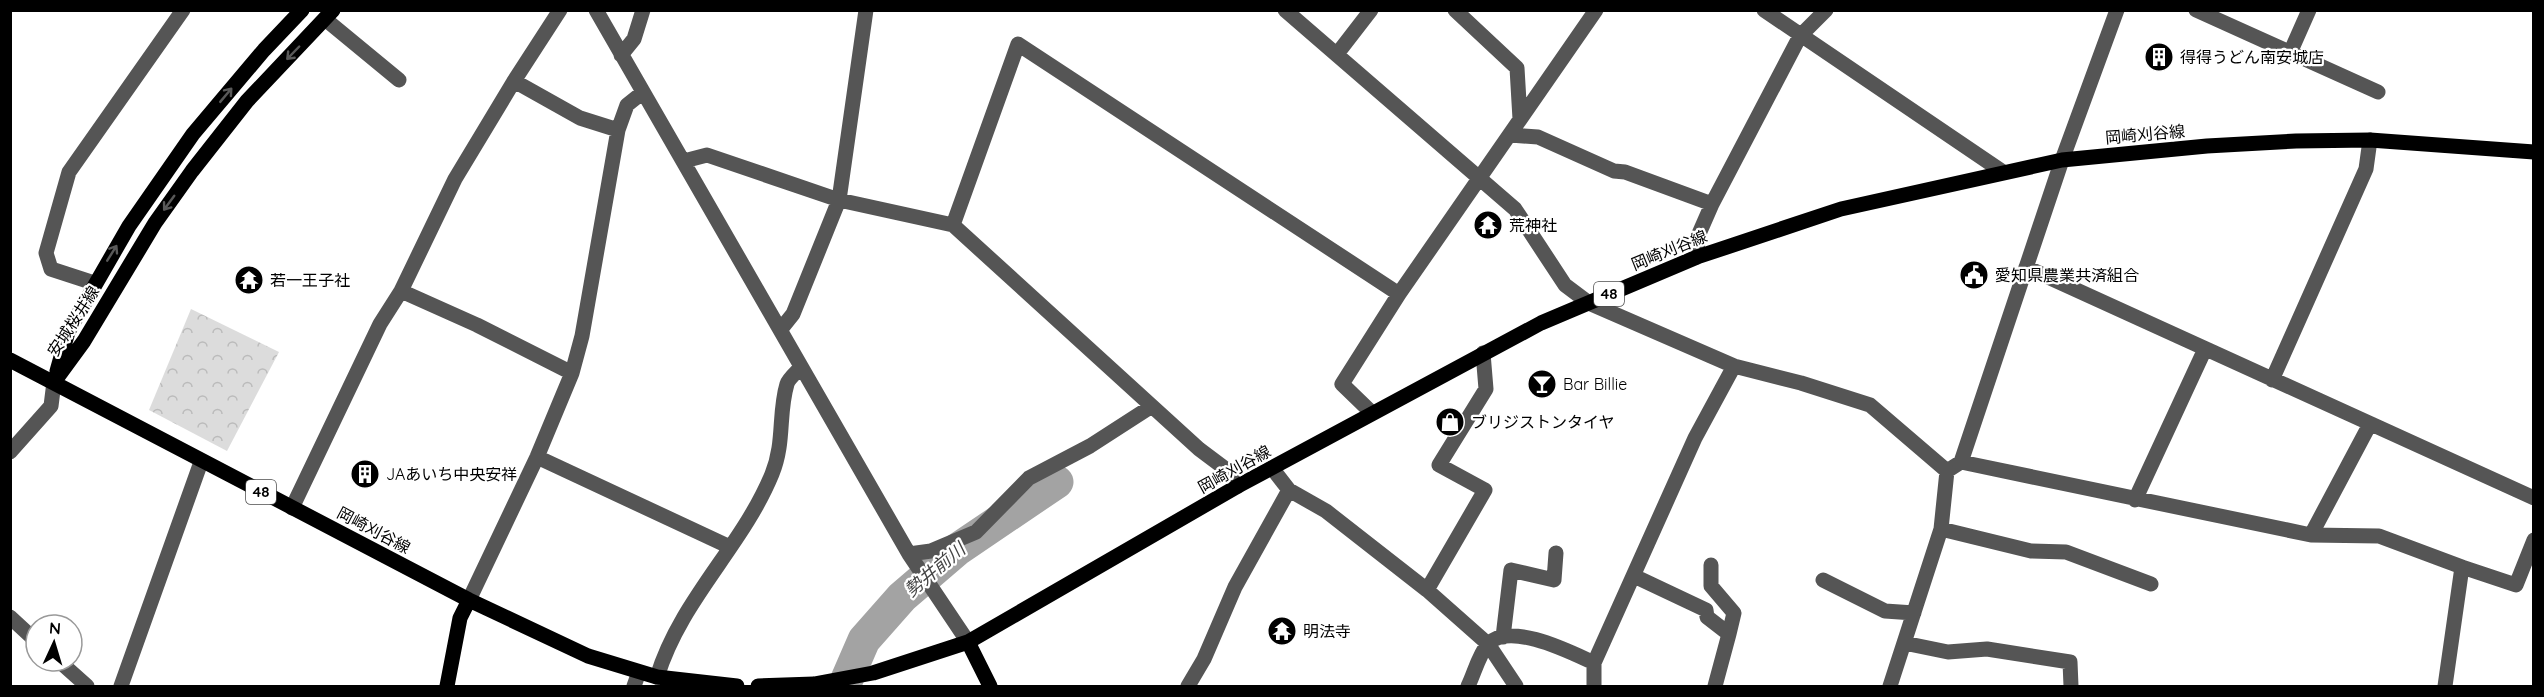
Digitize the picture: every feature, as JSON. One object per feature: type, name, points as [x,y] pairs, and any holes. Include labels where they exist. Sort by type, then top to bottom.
[{"type":"main road","name":"安城桜井線","points":[[54,382],[68,332],[94,283],[129,226],[193,134],[264,50],[302,10]]},
{"type":"main road","name":"安城桜井線","points":[[54,382],[84,341],[155,223],[192,171],[247,101],[329,15]]},
{"type":"main road","name":"岡崎刈谷線","points":[[758,687],[814,684],[873,673],[968,642],[1238,486],[1483,353],[1589,303],[1697,257],[1841,209],[2062,160],[2207,146],[2370,140],[2534,152]]},
{"type":"main road","name":"岡崎刈谷線","points":[[10,360],[201,462],[469,600],[588,656],[657,677],[737,687]]},
{"type":"main road","points":[[447,687],[460,618],[469,600]]},
{"type":"main road","points":[[968,642],[990,687]]},
{"type":"street","points":[[94,283],[51,269],[46,253],[69,172],[183,10]]},
{"type":"street","points":[[292,508],[380,324],[401,291],[455,178],[560,10]]},
{"type":"street","points":[[596,10],[909,555],[968,642]]},
{"type":"street","points":[[621,55],[634,39],[643,10]]},
{"type":"street","points":[[781,329],[793,314],[839,200],[866,10]]},
{"type":"street","points":[[1285,10],[1515,209],[1565,285],[1589,303],[1734,366],[1801,383],[1870,405],[1947,471]]},
{"type":"street","points":[[1337,54],[1371,10]]},
{"type":"street","points":[[1455,10],[1517,68],[1520,119]]},
{"type":"street","points":[[1372,413],[1342,384],[1400,294],[1596,10]]},
{"type":"street","points":[[1764,10],[2002,172]]},
{"type":"street","points":[[1697,257],[1698,236],[1712,204],[1800,36],[1826,10]]},
{"type":"street","points":[[1947,471],[1961,462],[2062,160],[2117,10]]},
{"type":"street","points":[[2196,10],[2378,92]]},
{"type":"street","points":[[2290,53],[2309,10]]},
{"type":"street","points":[[329,15],[399,80]]},
{"type":"street","points":[[953,225],[1018,44],[1400,294]]},
{"type":"street","points":[[514,81],[580,118],[618,130]]},
{"type":"street","points":[[469,600],[537,457],[572,373],[582,336],[618,130],[627,105],[642,93]]},
{"type":"street","points":[[1510,135],[1538,137],[1614,171],[1626,172],[1712,204]]},
{"type":"street","points":[[2272,380],[2366,169],[2370,140]]},
{"type":"street","points":[[684,161],[707,155],[839,200],[953,225],[1152,406],[1223,467],[1238,486]]},
{"type":"street","points":[[2026,267],[2534,498]]},
{"type":"street","points":[[401,291],[477,325],[572,373]]},
{"type":"street","points":[[2135,500],[2205,349]]},
{"type":"street","points":[[1427,590],[1485,490],[1439,465],[1486,389],[1483,353]]},
{"type":"street","points":[[1594,687],[1594,663],[1695,438],[1734,366]]},
{"type":"street","points":[[657,677],[678,625],[705,581],[760,504],[780,455],[787,382],[801,367]]},
{"type":"street","points":[[10,452],[51,406],[54,382]]},
{"type":"street","points":[[909,555],[931,551],[976,532],[1029,478],[1090,446],[1152,406]]},
{"type":"street","points":[[2311,535],[2370,424]]},
{"type":"street","points":[[537,457],[730,547]]},
{"type":"street","points":[[121,687],[201,462]]},
{"type":"street","points":[[1961,462],[2051,478],[2135,500],[2311,535],[2379,536],[2516,585],[2534,540]]},
{"type":"street","points":[[1272,468],[1289,490],[1326,511],[1496,641],[1516,687]]},
{"type":"street","points":[[1890,687],[1941,529],[1947,471]]},
{"type":"street","points":[[1188,687],[1204,659],[1235,587],[1289,490]]},
{"type":"street","points":[[1941,529],[2031,551],[2066,552],[2151,584]]},
{"type":"street","points":[[1468,687],[1496,641],[1511,570],[1554,580],[1556,553]]},
{"type":"street","points":[[1711,565],[1712,586],[1734,613],[1715,687]]},
{"type":"street","points":[[2445,687],[2462,567]]},
{"type":"street","points":[[1634,576],[1706,610],[1707,617],[1729,634]]},
{"type":"street","points":[[1823,580],[1885,611],[1914,613]]},
{"type":"street","points":[[10,617],[24,629]]},
{"type":"street","points":[[1496,641],[1540,639],[1594,663]]},
{"type":"street","points":[[1904,643],[1948,652],[1987,649],[2070,662],[2071,687]]},
{"type":"street","points":[[634,687],[639,672]]},
{"type":"street","points":[[71,673],[87,687]]},
{"type":"green space","points":[[191,309],[279,352],[227,451],[149,410]]},
{"type":"waterway","name":"勢井前川","points":[[844,686],[864,640],[902,597],[958,549],[1057,482]]},
{"type":"place","name":"得得うどん南安城店","points":[[2159,57]]},
{"type":"place","name":"荒神社","points":[[1488,225]]},
{"type":"place","name":"愛知県農業共済組合","points":[[1974,275]]},
{"type":"place","name":"若一王子社","points":[[249,280]]},
{"type":"place","name":"Bar Billie","points":[[1542,384]]},
{"type":"place","name":"ブリジストンタイヤ","points":[[1450,422]]},
{"type":"place","name":"JAあいち中央安祥","points":[[365,474]]},
{"type":"place","name":"明法寺","points":[[1282,631]]}]
